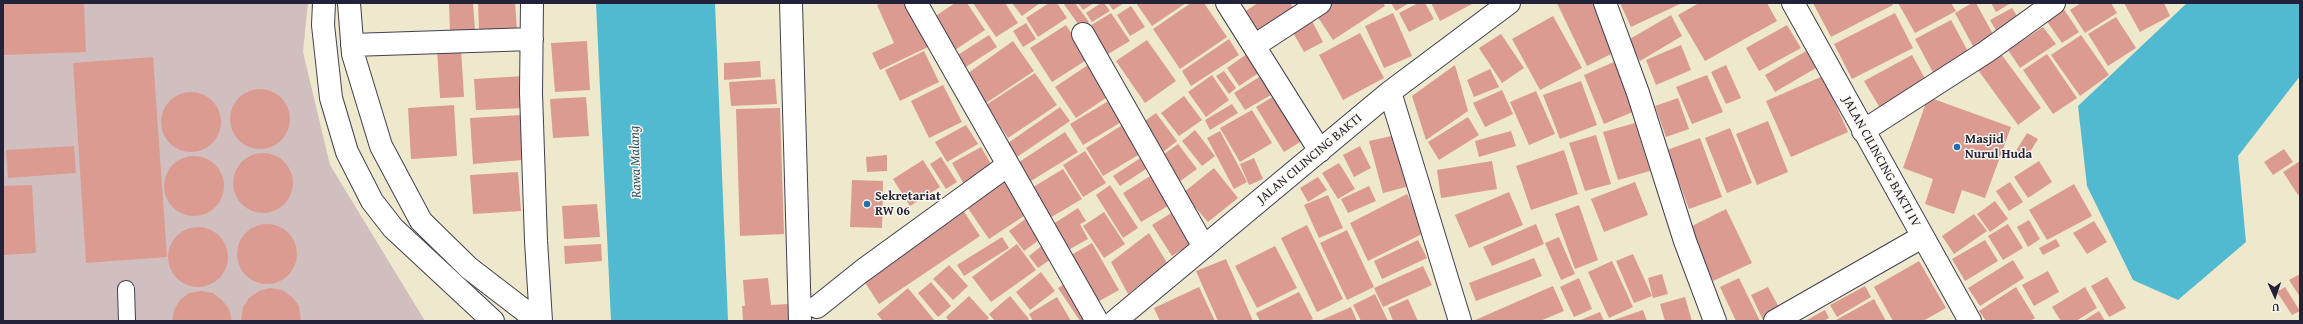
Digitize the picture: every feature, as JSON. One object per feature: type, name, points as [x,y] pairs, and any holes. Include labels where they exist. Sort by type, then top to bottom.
[{"type":"street","points":[[324,3],[323,25],[331,98],[347,152],[372,201],[393,228],[493,321]]},
{"type":"street","points":[[349,3],[352,45],[381,146],[421,221],[468,268],[540,321]]},
{"type":"street","points":[[532,3],[531,93],[535,225],[540,321]]},
{"type":"street","points":[[791,3],[800,321]]},
{"type":"street","points":[[916,3],[1097,321]]},
{"type":"street","points":[[1227,3],[1320,151]]},
{"type":"street","points":[[1254,46],[1320,3]]},
{"type":"street","name":"JALAN CILINCING BAKTI","points":[[1115,321],[1141,313],[1204,247],[1390,92],[1509,3]]},
{"type":"street","points":[[1605,3],[1638,93],[1684,241],[1715,321]]},
{"type":"street","name":"JALAN CILINCING BAKTI IV","points":[[1793,3],[1970,321]]},
{"type":"street","points":[[1863,131],[1986,52],[2054,3]]},
{"type":"street","points":[[1083,34],[1204,247]]},
{"type":"street","points":[[352,45],[532,39]]},
{"type":"street","points":[[1390,92],[1460,321]]},
{"type":"street","points":[[798,287],[821,314],[862,271],[1008,165]]},
{"type":"street","points":[[1775,321],[1922,237]]},
{"type":"lane","points":[[126,290],[127,321]]},
{"type":"shaded area","points":[[3,3],[308,3],[303,52],[330,165],[425,321],[3,321]]},
{"type":"water","name":"Rawa Malang","points":[[596,3],[715,3],[728,321],[611,321]]},
{"type":"water","points":[[2187,3],[2300,3],[2300,76],[2238,156],[2246,242],[2178,300],[2133,280],[2087,186],[2078,106]]},
{"type":"building","points":[[3,3],[84,3],[86,52],[3,55]]},
{"type":"building","points":[[449,3],[473,3],[475,30],[450,32]]},
{"type":"building","points":[[478,3],[515,3],[517,29],[479,31]]},
{"type":"building","points":[[882,3],[907,3],[928,47],[880,70],[872,53],[894,43],[877,5]]},
{"type":"building","points":[[955,3],[967,3],[985,30],[952,52],[931,19]]},
{"type":"building","points":[[973,3],[1005,3],[1018,23],[996,37]]},
{"type":"building","points":[[1012,3],[1040,3],[1022,16]]},
{"type":"building","points":[[1049,3],[1057,3],[1067,18],[1038,37],[1026,18]]},
{"type":"building","points":[[1063,3],[1075,3],[1089,22],[1081,28]]},
{"type":"building","points":[[1078,3],[1094,3],[1083,10]]},
{"type":"building","points":[[1101,3],[1104,3],[1110,11],[1092,22],[1086,13]]},
{"type":"building","points":[[1108,3],[1124,3],[1113,10]]},
{"type":"building","points":[[1136,3],[1186,3],[1152,26]]},
{"type":"building","points":[[1191,3],[1204,3],[1227,37],[1180,69],[1153,29]]},
{"type":"building","points":[[1258,3],[1290,3],[1297,13],[1258,39],[1241,14]]},
{"type":"building","points":[[1330,3],[1383,3],[1385,6],[1333,40],[1315,13]]},
{"type":"building","points":[[1391,3],[1409,3],[1396,11]]},
{"type":"building","points":[[1418,3],[1425,3],[1434,19],[1409,32],[1399,13]]},
{"type":"building","points":[[1431,3],[1474,3],[1440,21]]},
{"type":"building","points":[[1557,3],[1594,3],[1617,51],[1587,66]]},
{"type":"building","points":[[1620,3],[1682,3],[1631,27]]},
{"type":"building","points":[[1699,3],[1767,3],[1777,21],[1705,61],[1678,15]]},
{"type":"building","points":[[1813,3],[1892,3],[1893,5],[1831,37]]},
{"type":"building","points":[[1898,3],[1951,3],[1956,11],[1915,33]]},
{"type":"building","points":[[1972,3],[1976,3],[1994,36],[1974,48],[1955,13]]},
{"type":"building","points":[[1991,3],[2011,3],[1996,12]]},
{"type":"building","points":[[2081,3],[2111,3],[2117,13],[2085,33],[2070,10]]},
{"type":"building","points":[[2124,3],[2164,3],[2170,16],[2140,32]]},
{"type":"building","points":[[1131,6],[1145,27],[1130,36],[1117,15]]},
{"type":"building","points":[[2012,8],[2020,21],[1998,34],[1990,20]]},
{"type":"building","points":[[2063,8],[2079,32],[2062,43],[2046,20]]},
{"type":"building","points":[[1111,13],[1130,41],[1103,57],[1085,29]]},
{"type":"building","points":[[1393,13],[1412,56],[1384,68],[1365,26]]},
{"type":"building","points":[[1895,13],[1913,48],[1852,79],[1834,44]]},
{"type":"building","points":[[1671,15],[1682,36],[1640,61],[1628,40]]},
{"type":"building","points":[[1553,16],[1582,68],[1540,90],[1512,39]]},
{"type":"building","points":[[2116,17],[2136,48],[2108,66],[2088,34]]},
{"type":"building","points":[[1311,19],[1323,42],[1304,52],[1291,29]]},
{"type":"building","points":[[1951,20],[1971,57],[1935,76],[1915,39]]},
{"type":"building","points":[[1026,23],[1036,39],[1023,47],[1013,31]]},
{"type":"building","points":[[1066,25],[1088,59],[1052,82],[1030,48]]},
{"type":"building","points":[[1787,25],[1801,48],[1759,71],[1746,48]]},
{"type":"building","points":[[2043,27],[2056,44],[2020,68],[2008,50]]},
{"type":"building","points":[[1360,33],[1384,78],[1343,100],[1319,55]]},
{"type":"building","points":[[1501,34],[1524,68],[1502,83],[1479,48]]},
{"type":"building","points":[[989,35],[997,47],[961,70],[953,58]]},
{"type":"building","points":[[2081,35],[2109,75],[2080,96],[2051,55]]},
{"type":"building","points":[[1229,39],[1239,55],[1191,86],[1182,71]]},
{"type":"building","points":[[1147,40],[1176,81],[1145,103],[1116,61]]},
{"type":"building","points":[[587,41],[590,90],[555,92],[551,43]]},
{"type":"building","points":[[1013,41],[1034,71],[983,105],[964,76]]},
{"type":"building","points":[[1681,45],[1691,70],[1656,85],[1646,60]]},
{"type":"building","points":[[461,49],[464,97],[440,98],[437,50]]},
{"type":"building","points":[[924,51],[939,82],[900,101],[885,70]]},
{"type":"building","points":[[1251,51],[1263,70],[1239,86],[1227,68]]},
{"type":"building","points":[[1806,51],[1816,68],[1775,92],[1765,75]]},
{"type":"building","points":[[2001,54],[2041,108],[2018,125],[1978,70]]},
{"type":"building","points":[[2047,54],[2077,98],[2053,114],[2023,70]]},
{"type":"building","points":[[1912,55],[1927,82],[1880,108],[1864,81]]},
{"type":"building","points":[[153,57],[167,257],[86,263],[73,63]]},
{"type":"building","points":[[760,61],[761,77],[724,80],[724,63]]},
{"type":"building","points":[[1614,62],[1635,111],[1604,124],[1584,75]]},
{"type":"building","points":[[1091,63],[1112,94],[1076,118],[1055,87]]},
{"type":"building","points":[[1455,65],[1468,111],[1426,140],[1412,96]]},
{"type":"building","points":[[1726,65],[1741,98],[1726,104],[1711,72]]},
{"type":"building","points":[[1490,69],[1499,87],[1474,97],[1467,80]]},
{"type":"building","points":[[1224,71],[1236,88],[1229,94],[1216,76]]},
{"type":"building","points":[[1035,73],[1057,105],[1008,138],[986,105]]},
{"type":"building","points":[[1264,74],[1276,92],[1245,110],[1234,93]]},
{"type":"building","points":[[1212,75],[1229,100],[1206,117],[1188,92]]},
{"type":"building","points":[[1707,75],[1723,112],[1692,124],[1676,87]]},
{"type":"building","points":[[524,76],[525,108],[476,110],[474,79]]},
{"type":"building","points":[[1823,76],[1848,132],[1791,157],[1766,101]]},
{"type":"building","points":[[775,79],[777,104],[731,106],[729,82]]},
{"type":"building","points":[[1581,81],[1597,125],[1560,139],[1543,95]]},
{"type":"building","points":[[943,85],[962,122],[929,138],[911,101]]},
{"type":"building","points":[[260,89],[276,94],[281,98],[285,103],[290,119],[285,135],[281,140],[276,144],[260,149],[244,144],[239,140],[235,135],[230,119],[235,103],[239,98],[244,94]]},
{"type":"building","points":[[1502,90],[1513,114],[1485,127],[1473,103]]},
{"type":"building","points":[[1536,91],[1555,134],[1529,145],[1510,102]]},
{"type":"building","points":[[191,92],[207,97],[212,101],[216,106],[221,122],[216,138],[212,143],[207,147],[191,152],[175,147],[170,143],[166,138],[161,122],[166,106],[170,101],[175,97]]},
{"type":"building","points":[[1276,95],[1305,139],[1284,152],[1256,107]]},
{"type":"building","points":[[1184,96],[1202,120],[1179,136],[1161,113]]},
{"type":"building","points":[[586,97],[589,136],[553,138],[550,99]]},
{"type":"building","points":[[1115,97],[1128,118],[1083,145],[1070,124]]},
{"type":"building","name":"Masjid Nurul Huda","points":[[1928,97],[2011,127],[1985,198],[1962,190],[1954,214],[1925,204],[1933,179],[1903,168]]},
{"type":"building","points":[[1678,98],[1689,129],[1666,137],[1655,106]]},
{"type":"building","points":[[1232,104],[1238,113],[1210,130],[1205,120]]},
{"type":"building","points":[[454,105],[457,156],[411,159],[408,108]]},
{"type":"building","points":[[1060,107],[1070,121],[1017,157],[1008,143]]},
{"type":"building","points":[[780,108],[784,234],[740,236],[736,109]]},
{"type":"building","points":[[1252,110],[1272,143],[1240,162],[1220,128]]},
{"type":"building","points":[[1156,113],[1177,141],[1163,152],[1141,124]]},
{"type":"building","points":[[521,115],[523,160],[473,164],[470,118]]},
{"type":"building","points":[[1468,117],[1479,135],[1439,160],[1428,142]]},
{"type":"building","points":[[1768,121],[1788,172],[1757,185],[1736,134]]},
{"type":"building","points":[[1127,122],[1145,151],[1103,176],[1086,148]]},
{"type":"building","points":[[1635,123],[1650,171],[1618,180],[1603,132]]},
{"type":"building","points":[[966,125],[978,144],[947,162],[935,142]]},
{"type":"building","points":[[1730,128],[1752,183],[1727,193],[1705,138]]},
{"type":"building","points":[[1195,130],[1215,156],[1202,166],[1182,141]]},
{"type":"building","points":[[1220,131],[1247,182],[1234,189],[1207,138]]},
{"type":"building","points":[[1511,131],[1516,146],[1479,157],[1475,141]]},
{"type":"building","points":[[1065,132],[1078,152],[1031,181],[1019,162]]},
{"type":"building","points":[[2027,133],[2038,139],[2025,160],[2014,154]]},
{"type":"building","points":[[1396,135],[1410,186],[1383,193],[1369,141]]},
{"type":"building","points":[[1596,135],[1611,184],[1585,191],[1569,143]]},
{"type":"building","points":[[1700,138],[1722,197],[1689,209],[1667,150]]},
{"type":"building","points":[[1178,144],[1197,169],[1179,182],[1160,157]]},
{"type":"building","points":[[74,146],[76,173],[8,178],[6,150]]},
{"type":"building","points":[[1360,146],[1371,168],[1354,177],[1343,155]]},
{"type":"building","points":[[981,147],[994,169],[965,186],[952,163]]},
{"type":"building","points":[[2284,149],[2293,162],[2273,175],[2264,162]]},
{"type":"building","points":[[1564,150],[1578,194],[1531,210],[1516,166]]},
{"type":"building","points":[[1085,151],[1106,183],[1083,197],[1063,165]]},
{"type":"building","points":[[263,153],[279,158],[284,162],[288,167],[293,183],[288,199],[284,204],[279,208],[263,213],[247,208],[242,204],[238,199],[233,183],[238,167],[242,162],[247,158]]},
{"type":"building","points":[[887,155],[887,171],[867,172],[866,157]]},
{"type":"building","points":[[1145,155],[1152,165],[1120,186],[1113,176]]},
{"type":"building","points":[[194,156],[211,161],[219,169],[224,186],[219,203],[211,211],[194,216],[177,211],[169,203],[164,186],[169,169],[177,161]]},
{"type":"building","points":[[941,157],[957,182],[946,189],[930,164]]},
{"type":"building","points":[[1254,158],[1263,179],[1249,185],[1240,164]]},
{"type":"building","points":[[923,160],[940,187],[910,206],[893,179]]},
{"type":"building","points":[[1492,161],[1497,189],[1441,198],[1437,170]]},
{"type":"building","points":[[2039,161],[2052,182],[2028,198],[2014,177]]},
{"type":"building","points":[[2300,161],[2300,194],[2298,195],[2283,172]]},
{"type":"building","points":[[1339,163],[1355,189],[1338,199],[1322,173]]},
{"type":"building","points":[[1214,168],[1238,198],[1208,222],[1183,193]]},
{"type":"building","points":[[1063,169],[1082,199],[1048,219],[1030,189]]},
{"type":"building","points":[[518,172],[521,211],[473,214],[470,175]]},
{"type":"building","points":[[1155,173],[1173,203],[1141,222],[1123,193]]},
{"type":"building","points":[[1318,177],[1327,190],[1308,202],[1300,188]]},
{"type":"building","name":"Sekretariat RW 06","points":[[852,180],[883,181],[882,228],[850,227]]},
{"type":"building","points":[[1005,182],[1027,214],[989,239],[967,207]]},
{"type":"building","points":[[1635,182],[1648,215],[1604,232],[1591,199]]},
{"type":"building","points":[[2010,182],[2023,202],[2009,211],[1996,191]]},
{"type":"building","points":[[2074,184],[2092,216],[2047,240],[2029,210]]},
{"type":"building","points":[[32,185],[36,253],[3,255],[3,186]]},
{"type":"building","points":[[1110,185],[1138,228],[1123,238],[1096,195]]},
{"type":"building","points":[[1369,186],[1376,201],[1348,213],[1341,199]]},
{"type":"building","points":[[1509,192],[1523,225],[1469,248],[1455,215]]},
{"type":"building","points":[[1407,194],[1426,232],[1368,261],[1350,223]]},
{"type":"building","points":[[1328,195],[1343,228],[1319,238],[1304,205]]},
{"type":"building","points":[[1995,201],[2008,219],[1990,232],[1977,214]]},
{"type":"building","points":[[597,204],[600,237],[564,239],[562,206]]},
{"type":"building","points":[[1579,205],[1598,260],[1575,269],[1555,214]]},
{"type":"building","points":[[1078,208],[1086,221],[1080,224],[1088,239],[1061,254],[1047,228]]},
{"type":"building","points":[[1726,209],[1752,263],[1713,281],[1688,228]]},
{"type":"building","points":[[963,210],[980,236],[879,304],[862,278]]},
{"type":"building","points":[[1176,210],[1195,241],[1172,256],[1152,225]]},
{"type":"building","points":[[1104,212],[1125,244],[1104,258],[1083,226]]},
{"type":"building","points":[[1974,214],[1987,231],[1954,254],[1942,236]]},
{"type":"building","points":[[1028,217],[1043,237],[1024,251],[1009,231]]},
{"type":"building","points":[[2029,220],[2040,239],[2028,247],[2017,227]]},
{"type":"building","points":[[2094,221],[2107,242],[2087,254],[2073,233]]},
{"type":"building","points":[[267,224],[284,229],[292,237],[297,254],[292,271],[284,279],[267,284],[250,279],[242,271],[237,254],[242,237],[250,229]]},
{"type":"building","points":[[1536,224],[1544,244],[1492,266],[1483,247]]},
{"type":"building","points":[[2008,224],[2023,248],[2003,260],[1988,236]]},
{"type":"building","points":[[1307,225],[1343,299],[1317,312],[1281,238]]},
{"type":"building","points":[[198,227],[214,232],[219,236],[223,241],[228,257],[223,273],[219,278],[214,282],[198,287],[182,282],[177,278],[173,273],[168,257],[173,241],[177,236],[182,232]]},
{"type":"building","points":[[1347,230],[1374,287],[1347,300],[1320,243]]},
{"type":"building","points":[[1149,233],[1167,263],[1128,294],[1111,262]]},
{"type":"building","points":[[1002,237],[1009,248],[964,276],[957,265]]},
{"type":"building","points":[[1559,237],[1575,274],[1561,280],[1545,243]]},
{"type":"building","points":[[2056,239],[2060,246],[2043,255],[2039,248]]},
{"type":"building","points":[[1418,240],[1427,258],[1382,279],[1374,261]]},
{"type":"building","points":[[1985,240],[1998,261],[1965,281],[1952,259]]},
{"type":"building","points":[[1092,243],[1119,290],[1092,305],[1066,258]]},
{"type":"building","points":[[601,244],[602,261],[565,264],[564,246]]},
{"type":"building","points":[[1017,244],[1036,270],[991,302],[972,277]]},
{"type":"building","points":[[1044,244],[1054,257],[1038,268],[1029,256]]},
{"type":"building","points":[[1275,246],[1297,288],[1257,308],[1235,266]]},
{"type":"building","points":[[1633,254],[1652,296],[1634,303],[1616,261]]},
{"type":"building","points":[[1534,258],[1542,276],[1476,301],[1469,283]]},
{"type":"building","points":[[1226,259],[1253,321],[1218,321],[1196,271]]},
{"type":"building","points":[[2013,260],[2024,278],[1980,306],[1968,288]]},
{"type":"building","points":[[1612,261],[1633,307],[1609,318],[1588,272]]},
{"type":"building","points":[[1919,261],[1946,308],[1923,321],[1893,321],[1874,287]]},
{"type":"building","points":[[949,265],[968,286],[953,300],[933,279]]},
{"type":"building","points":[[1423,266],[1432,285],[1383,307],[1374,288]]},
{"type":"building","points":[[2048,271],[2059,292],[2034,306],[2022,285]]},
{"type":"building","points":[[1041,272],[1055,291],[1030,310],[1016,292]]},
{"type":"building","points":[[1662,274],[1668,294],[1653,298],[1648,278]]},
{"type":"building","points":[[2300,274],[2300,297],[2289,280]]},
{"type":"building","points":[[2107,277],[2126,308],[2109,317],[2091,286]]},
{"type":"building","points":[[768,278],[771,305],[788,304],[789,321],[743,321],[742,306],[745,306],[743,280]]},
{"type":"building","points":[[1579,278],[1592,309],[1574,317],[1560,287]]},
{"type":"building","points":[[1739,278],[1760,321],[1736,321],[1720,287]]},
{"type":"building","points":[[931,282],[951,306],[938,317],[918,293]]},
{"type":"building","points":[[1066,283],[1092,321],[1080,321],[1058,288]]},
{"type":"building","points":[[1553,286],[1564,311],[1540,321],[1473,321]]},
{"type":"building","points":[[1865,286],[1871,297],[1837,317],[1830,305]]},
{"type":"building","points":[[1199,287],[1215,321],[1160,321],[1154,308]]},
{"type":"building","points":[[1768,287],[1781,311],[1763,320],[1751,295]]},
{"type":"building","points":[[2016,287],[2035,318],[2030,321],[1986,321],[1979,311]]},
{"type":"building","points":[[2085,287],[2097,308],[2076,321],[2061,321],[2052,307]]},
{"type":"building","points":[[2285,287],[2300,311],[2292,315],[2277,292]]},
{"type":"building","points":[[270,288],[282,290],[292,297],[299,306],[301,321],[241,321],[243,307],[249,298],[259,291]]},
{"type":"building","points":[[908,288],[935,321],[883,321],[877,314]]},
{"type":"building","points":[[201,291],[213,293],[222,300],[229,309],[232,321],[172,321],[174,310],[180,300],[189,293]]},
{"type":"building","points":[[1299,292],[1313,319],[1309,321],[1260,321],[1256,313]]},
{"type":"building","points":[[1375,294],[1388,321],[1361,321],[1353,305]]},
{"type":"building","points":[[969,296],[989,318],[986,321],[949,321],[946,317]]},
{"type":"building","points":[[1010,296],[1029,319],[1026,321],[995,321],[989,314]]},
{"type":"building","points":[[1057,297],[1071,321],[1033,321],[1029,314]]},
{"type":"building","points":[[1685,297],[1692,321],[1665,321],[1660,304]]},
{"type":"building","points":[[1408,299],[1418,321],[1393,321],[1388,308]]},
{"type":"building","points":[[1874,299],[1886,321],[1834,321]]},
{"type":"building","points":[[1351,307],[1357,321],[1319,321]]},
{"type":"building","points":[[1643,310],[1647,321],[1611,321]]},
{"type":"building","points":[[1825,310],[1829,318],[1823,321],[1805,321]]},
{"type":"building","points":[[2099,311],[2105,321],[2083,321]]},
{"type":"building","points":[[1600,312],[1604,321],[1578,321]]},
{"type":"place","name":"Masjid Nurul Huda","points":[[1957,147]]},
{"type":"place","name":"Sekretariat RW 06","points":[[867,204]]}]
